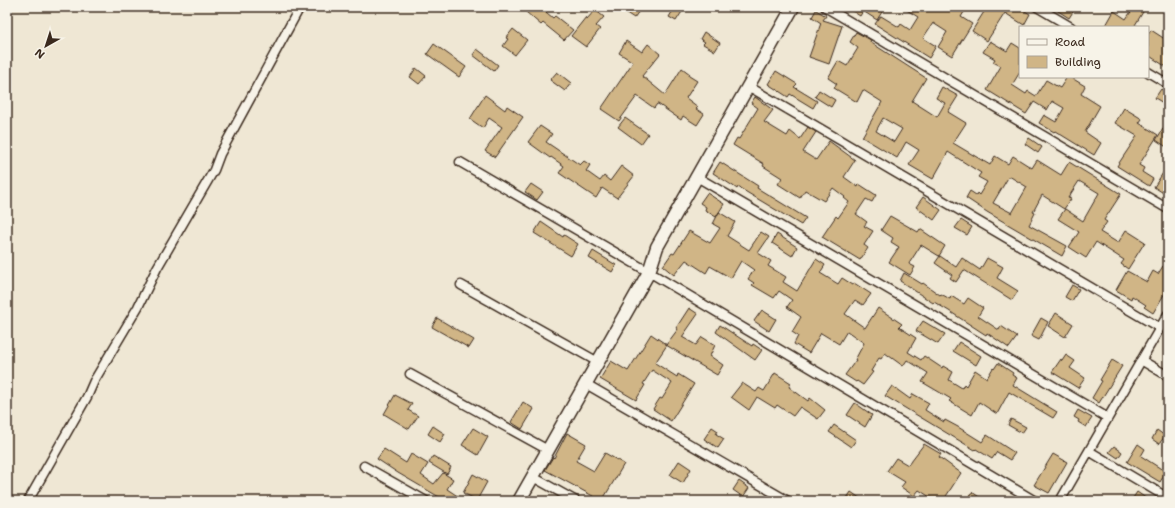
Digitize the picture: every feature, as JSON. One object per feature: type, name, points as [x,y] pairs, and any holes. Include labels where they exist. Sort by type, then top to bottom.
[{"type":"street","points":[[28,501],[87,397],[94,381],[138,307],[157,268],[214,170],[220,154],[300,7]]},
{"type":"street","points":[[520,501],[649,272],[657,247],[793,7]]},
{"type":"street","points":[[825,7],[1168,209]]},
{"type":"street","points":[[1037,7],[1069,26]]},
{"type":"street","points":[[1149,73],[1168,84]]},
{"type":"street","points":[[748,86],[1160,328]]},
{"type":"street","points":[[460,162],[1036,501]]},
{"type":"street","points":[[697,177],[1108,418]]},
{"type":"street","points":[[461,285],[598,362]]},
{"type":"street","points":[[1060,501],[1168,314]]},
{"type":"street","points":[[1141,360],[1168,376]]},
{"type":"street","points":[[410,374],[548,450]]},
{"type":"street","points":[[586,384],[788,501]]},
{"type":"street","points":[[1089,451],[1168,498]]},
{"type":"street","points":[[364,466],[426,501]]},
{"type":"street","points":[[533,477],[576,501]]},
{"type":"building","points":[[530,7],[540,7],[553,18],[555,16],[573,30],[564,40],[543,23],[541,25],[526,12]]},
{"type":"building","points":[[617,7],[642,7],[634,18]]},
{"type":"building","points":[[675,7],[685,7],[676,21],[669,17]]},
{"type":"building","points":[[846,7],[885,7],[877,20],[863,11],[860,16]]},
{"type":"building","points":[[902,7],[967,7],[961,17],[972,24],[952,56],[938,47],[947,32],[933,23],[923,38],[936,46],[929,58],[875,24],[881,16],[899,27],[901,24],[910,30],[918,17]]},
{"type":"building","points":[[987,7],[1018,7],[1030,14],[1024,25],[1005,13],[987,41],[972,31]]},
{"type":"building","points":[[1052,7],[1076,7],[1069,18]]},
{"type":"building","points":[[1134,7],[1146,7],[1135,25],[1137,26],[1106,26],[1114,11],[1126,19]]},
{"type":"building","points":[[595,10],[604,17],[596,26],[600,29],[586,47],[571,36],[586,17],[587,19]]},
{"type":"building","points":[[816,10],[826,16],[823,20],[842,26],[829,64],[809,57],[821,23],[812,17]]},
{"type":"building","points":[[513,29],[527,40],[515,55],[503,46],[508,39],[506,38]]},
{"type":"building","points":[[1151,30],[1168,41],[1168,68],[1149,56],[1149,33]]},
{"type":"building","points":[[704,32],[720,43],[715,51],[703,44],[705,42],[700,39]]},
{"type":"building","points":[[856,32],[871,40],[870,42],[926,78],[912,101],[937,117],[945,103],[936,98],[942,87],[958,96],[948,112],[966,123],[953,143],[990,165],[995,156],[1008,164],[1013,156],[1032,168],[1037,160],[1061,175],[1069,162],[1121,194],[1104,220],[1107,222],[1100,232],[1118,243],[1126,230],[1145,242],[1128,269],[1121,264],[1124,260],[1096,242],[1086,258],[1069,247],[1079,232],[1058,219],[1065,209],[1083,221],[1099,193],[1079,181],[1068,198],[1071,199],[1064,209],[1042,195],[1033,212],[1035,213],[1029,225],[1067,246],[1062,256],[966,198],[970,191],[976,195],[977,193],[979,195],[987,182],[978,177],[981,173],[948,152],[933,179],[909,165],[919,150],[906,142],[897,158],[862,137],[882,102],[863,90],[857,102],[834,88],[837,84],[828,78],[838,61],[847,66],[858,48],[850,42]],"holes":[[[883,118],[902,129],[894,142],[876,131]],[[1009,176],[1027,187],[1012,213],[993,203]]]},
{"type":"building","points":[[626,41],[642,52],[648,44],[660,54],[642,76],[665,95],[682,68],[690,74],[689,76],[697,81],[686,98],[698,107],[696,109],[704,114],[697,125],[683,116],[681,120],[658,104],[654,108],[637,96],[619,121],[601,109],[633,62],[619,53]]},
{"type":"building","points":[[990,41],[1007,51],[1012,43],[1019,47],[1019,74],[1012,85],[1026,94],[1028,91],[1036,96],[1046,80],[1060,88],[1066,78],[1072,78],[1085,86],[1081,94],[1100,106],[1085,132],[1101,143],[1094,155],[1039,123],[1044,115],[1056,122],[1064,108],[1052,101],[1047,110],[1034,102],[1026,114],[987,90],[1001,66],[993,62],[995,59],[983,52]]},
{"type":"building","points":[[434,44],[466,67],[459,77],[427,54]]},
{"type":"building","points":[[477,49],[498,65],[494,71],[473,55]]},
{"type":"building","points":[[416,68],[426,76],[419,84],[410,77]]},
{"type":"building","points":[[776,71],[797,84],[794,87],[817,101],[813,108],[790,94],[788,97],[768,84]]},
{"type":"building","points":[[557,72],[571,83],[565,91],[550,80]]},
{"type":"building","points":[[1161,89],[1168,94],[1168,106],[1155,98]]},
{"type":"building","points":[[819,90],[835,100],[831,107],[815,97]]},
{"type":"building","points":[[485,95],[505,110],[507,106],[523,117],[495,157],[485,151],[502,127],[489,118],[483,128],[470,119]]},
{"type":"building","points":[[755,97],[773,110],[764,122],[787,136],[790,131],[800,139],[808,127],[816,132],[803,152],[816,160],[829,141],[855,160],[844,177],[858,187],[859,184],[876,195],[872,202],[866,199],[856,214],[867,222],[864,226],[873,231],[864,245],[868,248],[860,260],[822,237],[836,216],[838,218],[849,202],[844,198],[845,197],[833,188],[824,201],[805,190],[800,198],[778,184],[782,178],[763,166],[764,164],[733,145],[737,138],[739,139],[758,108],[751,103]]},
{"type":"building","points":[[1124,108],[1142,119],[1139,123],[1158,135],[1139,165],[1144,168],[1142,172],[1153,179],[1149,186],[1117,166],[1137,136],[1115,123]]},
{"type":"building","points":[[625,118],[648,134],[641,144],[618,127]]},
{"type":"building","points":[[1168,121],[1168,148],[1156,140]]},
{"type":"building","points":[[540,126],[552,134],[546,142],[580,165],[584,161],[590,165],[586,171],[600,181],[604,176],[610,181],[621,166],[634,176],[617,198],[602,188],[596,198],[559,173],[564,166],[528,142]]},
{"type":"building","points":[[1029,138],[1042,147],[1038,153],[1025,144]]},
{"type":"building","points":[[720,162],[758,186],[757,188],[806,218],[801,225],[738,187],[737,189],[713,173]]},
{"type":"building","points":[[1168,165],[1168,196],[1154,187]]},
{"type":"building","points":[[531,184],[543,192],[537,200],[525,192]]},
{"type":"building","points":[[707,193],[724,204],[716,217],[705,210],[706,207],[700,203]]},
{"type":"building","points":[[923,197],[941,210],[934,220],[916,207]]},
{"type":"building","points":[[719,212],[735,222],[727,236],[749,250],[761,232],[769,237],[758,253],[771,261],[768,266],[786,277],[783,282],[797,291],[816,259],[825,265],[820,273],[838,284],[842,278],[853,285],[854,283],[871,294],[863,305],[855,300],[845,314],[865,328],[878,308],[902,324],[899,327],[916,338],[908,352],[921,360],[924,356],[942,368],[943,366],[953,372],[949,380],[962,388],[964,384],[966,386],[975,370],[987,378],[998,363],[1013,373],[1012,375],[1017,378],[1013,385],[1057,412],[1053,418],[1009,392],[997,414],[979,402],[972,415],[949,401],[951,399],[922,382],[928,373],[907,360],[903,366],[885,353],[881,359],[879,358],[871,371],[873,372],[863,385],[845,375],[856,360],[864,343],[847,331],[839,344],[821,333],[809,353],[794,344],[798,336],[792,332],[801,317],[787,307],[792,300],[779,291],[774,298],[752,285],[754,283],[748,279],[754,270],[741,261],[731,278],[710,266],[706,273],[686,260],[674,275],[663,266],[672,253],[674,254],[689,231],[710,243],[720,228],[713,224]]},
{"type":"building","points":[[890,216],[918,232],[920,229],[945,246],[939,256],[921,245],[909,264],[915,267],[910,275],[889,262],[899,247],[891,242],[893,238],[881,230]]},
{"type":"building","points":[[961,220],[972,227],[967,235],[955,228]]},
{"type":"building","points":[[541,222],[563,237],[564,235],[578,244],[571,256],[534,233]]},
{"type":"building","points":[[777,234],[797,247],[792,256],[772,243]]},
{"type":"building","points":[[593,251],[616,265],[612,272],[589,258]]},
{"type":"building","points":[[940,256],[956,267],[962,258],[980,270],[987,258],[1003,267],[997,278],[1018,291],[1012,300],[964,270],[956,282],[950,278],[952,275],[935,263]]},
{"type":"building","points":[[1163,266],[1168,269],[1168,288],[1153,313],[1144,307],[1146,305],[1132,296],[1131,299],[1116,290],[1127,271],[1147,282],[1153,271],[1158,274]]},
{"type":"building","points":[[904,273],[922,284],[923,283],[940,295],[941,294],[950,299],[951,296],[964,304],[968,298],[983,308],[978,316],[999,330],[1001,326],[1017,337],[1009,348],[987,333],[986,335],[900,281]]},
{"type":"building","points":[[1072,285],[1079,289],[1072,301],[1065,297]]},
{"type":"building","points":[[689,308],[698,314],[682,337],[696,345],[702,337],[715,345],[710,356],[723,365],[717,375],[666,345],[678,329],[676,328]]},
{"type":"building","points":[[762,310],[776,319],[769,331],[754,321]]},
{"type":"building","points":[[1056,313],[1073,324],[1065,337],[1048,326]]},
{"type":"building","points":[[437,318],[474,340],[469,348],[432,327]]},
{"type":"building","points":[[1041,318],[1048,322],[1039,340],[1031,336]]},
{"type":"building","points":[[923,321],[945,334],[938,344],[916,331]]},
{"type":"building","points":[[720,325],[752,346],[753,344],[762,350],[755,360],[716,332]]},
{"type":"building","points":[[651,334],[667,345],[655,363],[677,377],[678,374],[694,384],[671,421],[653,409],[660,398],[662,399],[672,383],[652,370],[643,384],[645,385],[636,400],[600,379],[611,361],[628,371]]},
{"type":"building","points":[[959,342],[981,356],[976,365],[953,351]]},
{"type":"building","points":[[1066,355],[1075,361],[1070,368],[1085,378],[1078,388],[1052,372],[1061,359],[1062,361]]},
{"type":"building","points":[[1112,360],[1122,366],[1099,403],[1092,398],[1102,381],[1100,380]]},
{"type":"building","points":[[775,373],[791,383],[789,387],[808,401],[810,398],[825,410],[818,419],[800,407],[793,416],[777,405],[775,408],[757,397],[749,410],[731,397],[742,383],[756,392],[759,388],[764,391]]},
{"type":"building","points":[[892,386],[910,399],[913,394],[929,403],[925,410],[944,422],[945,420],[982,442],[987,435],[1015,453],[1010,460],[997,452],[992,459],[976,449],[975,450],[885,396]]},
{"type":"building","points":[[395,395],[412,404],[408,410],[418,416],[409,429],[384,414]]},
{"type":"building","points":[[523,402],[534,409],[522,429],[511,422]]},
{"type":"building","points":[[855,403],[872,415],[865,427],[847,415]]},
{"type":"building","points":[[1078,410],[1092,418],[1086,427],[1078,422],[1079,420],[1074,417]]},
{"type":"building","points":[[1011,419],[1026,427],[1022,433],[1008,425]]},
{"type":"building","points":[[834,425],[856,440],[851,447],[829,432]]},
{"type":"building","points":[[433,426],[445,434],[440,442],[428,434]]},
{"type":"building","points":[[712,427],[718,431],[716,434],[724,439],[718,448],[704,439]]},
{"type":"building","points":[[473,428],[488,437],[478,455],[462,445]]},
{"type":"building","points":[[1157,430],[1165,436],[1159,444],[1152,439]]},
{"type":"building","points":[[567,433],[586,444],[576,461],[594,471],[605,453],[624,464],[602,501],[545,470],[553,457],[554,458]]},
{"type":"building","points":[[924,444],[941,454],[939,457],[961,473],[943,501],[936,501],[919,490],[914,496],[901,487],[905,482],[887,471],[896,458],[908,465]]},
{"type":"building","points":[[1138,444],[1145,449],[1141,456],[1166,472],[1160,482],[1127,462]]},
{"type":"building","points":[[1114,446],[1122,452],[1118,458],[1109,452]]},
{"type":"building","points":[[384,449],[406,463],[411,454],[428,464],[421,475],[434,484],[443,473],[453,479],[447,489],[465,501],[446,501],[398,473],[377,459]]},
{"type":"building","points":[[1053,454],[1067,462],[1049,493],[1034,485]]},
{"type":"building","points":[[433,456],[451,467],[447,474],[429,463]]},
{"type":"building","points":[[679,461],[691,469],[683,483],[670,475]]},
{"type":"building","points":[[473,474],[487,482],[477,500],[463,493]]},
{"type":"building","points":[[739,481],[749,488],[743,497],[733,490]]},
{"type":"building","points":[[851,492],[864,501],[845,501]]},
{"type":"building","points":[[972,492],[985,501],[966,501]]},
{"type":"building","points":[[1137,492],[1150,501],[1131,501]]}]
